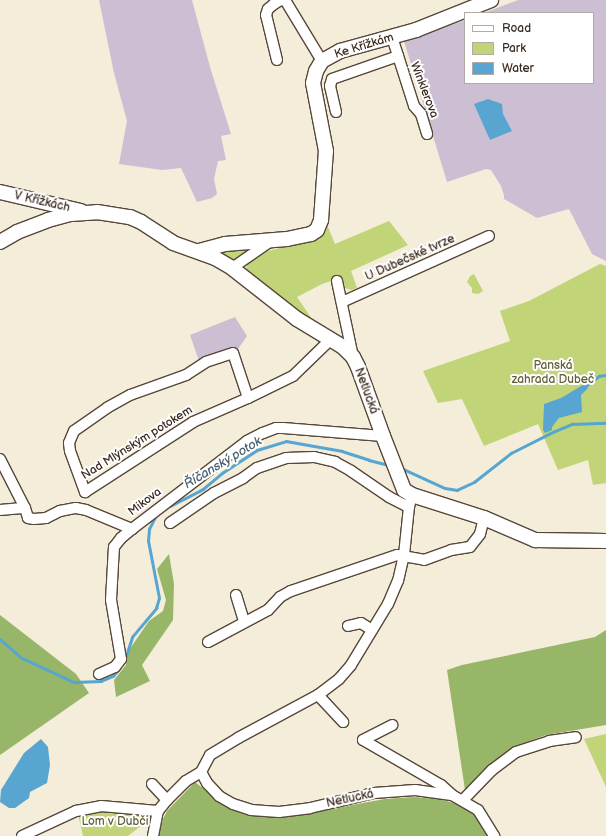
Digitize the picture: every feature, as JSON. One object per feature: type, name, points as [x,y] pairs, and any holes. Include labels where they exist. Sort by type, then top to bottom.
[{"type":"street","points":[[277,60],[266,15],[268,9],[281,0]]},
{"type":"street","points":[[285,0],[322,61]]},
{"type":"street","name":"Ke Křížkám","points":[[271,241],[311,234],[316,230],[321,220],[326,151],[313,82],[316,71],[322,61],[340,51],[423,27],[491,0]]},
{"type":"street","name":"Winklerova","points":[[392,37],[414,106],[421,114],[427,134]]},
{"type":"street","name":"Winklerova","points":[[336,112],[330,86],[332,79],[398,56]]},
{"type":"street","name":"V Křížkách","points":[[0,192],[85,212]]},
{"type":"street","points":[[0,242],[17,232],[48,220],[85,212]]},
{"type":"street","name":"Netlucká","points":[[85,212],[112,214],[130,218],[147,226],[173,243],[199,251],[232,268],[297,319],[331,339],[353,357],[364,381],[382,436],[400,482],[411,501]]},
{"type":"street","name":"U Dubečské tvrze","points":[[342,302],[489,236]]},
{"type":"street","points":[[199,251],[225,244],[271,241]]},
{"type":"street","points":[[232,268],[271,241]]},
{"type":"street","points":[[337,281],[353,357]]},
{"type":"street","name":"Nad Mlýnským potokem","points":[[248,398],[233,353],[206,362],[186,375],[130,395],[107,408],[74,431],[69,443],[70,451],[85,492],[193,422],[248,398],[293,376],[331,339]]},
{"type":"street","name":"Mikova","points":[[25,508],[28,518],[46,518],[60,511],[76,508],[86,510],[132,529],[247,441],[276,428],[382,436]]},
{"type":"street","points":[[170,523],[214,493],[243,478],[257,468],[286,458],[314,457],[335,462],[389,497],[484,518],[535,540],[606,541]]},
{"type":"street","points":[[0,459],[25,508],[0,510]]},
{"type":"street","points":[[152,836],[158,811],[186,781],[201,772],[210,755],[238,738],[318,695],[339,679],[351,665],[394,590],[404,555],[411,501]]},
{"type":"street","points":[[208,642],[268,610],[285,594],[397,555],[404,555],[416,560],[424,560],[451,550],[470,547],[480,534],[484,518]]},
{"type":"street","points":[[99,674],[115,667],[121,659],[111,600],[114,547],[121,538],[132,529]]},
{"type":"street","points":[[236,596],[244,622]]},
{"type":"street","points":[[348,626],[361,623],[372,630]]},
{"type":"street","points":[[318,695],[343,722]]},
{"type":"street","points":[[392,724],[363,740],[441,785],[452,795]]},
{"type":"street","points":[[463,800],[492,770],[516,752],[549,741],[576,737]]},
{"type":"street","name":"Netlucká","points":[[201,772],[207,783],[219,796],[233,804],[251,810],[279,812],[310,808],[381,793],[415,790],[452,795],[478,810],[494,836]]},
{"type":"street","points":[[152,784],[167,800]]},
{"type":"street","points":[[22,836],[76,811],[101,806],[158,811]]},
{"type":"shaded area","points":[[99,0],[192,0],[210,67],[231,134],[221,136],[226,160],[218,161],[214,179],[217,194],[212,198],[197,202],[181,168],[162,170],[119,164],[127,121],[114,73]]},
{"type":"shaded area","points":[[518,0],[606,0],[606,261],[592,254],[569,209],[537,218],[504,199],[501,186],[491,170],[486,169],[447,182],[404,41],[464,20],[464,84],[594,84],[594,12],[487,12]]},
{"type":"shaded area","points":[[235,317],[247,336],[238,349],[199,361],[190,335]]},
{"type":"green space","points":[[325,220],[335,244],[389,221],[408,245],[351,271],[357,288],[351,290],[345,288],[341,278],[322,284],[297,297],[316,325],[246,272],[247,264],[268,251],[315,239]]},
{"type":"green space","points":[[247,247],[249,249],[233,261],[224,258],[218,251]]},
{"type":"green space","name":"Panská zahrada Dubeč","points":[[600,264],[606,266],[606,483],[593,485],[588,460],[558,470],[538,424],[484,446],[462,399],[438,403],[423,371],[510,341],[500,311],[529,301]]},
{"type":"green space","points":[[474,274],[483,291],[478,294],[472,293],[472,288],[467,282],[470,276]]},
{"type":"green space","points":[[169,554],[174,584],[173,620],[142,665],[150,681],[116,697],[114,680],[126,665],[129,650],[149,621],[163,611],[166,600],[157,569]]},
{"type":"green space","points":[[0,615],[76,674],[89,693],[0,755]]},
{"type":"green space","points":[[606,630],[606,725],[546,735],[511,748],[465,790],[447,670],[462,665],[595,637]]},
{"type":"green space","points":[[606,734],[606,787],[584,739]]},
{"type":"green space","points":[[195,782],[222,804],[232,809],[261,816],[277,817],[385,799],[414,797],[439,799],[461,805],[475,814],[489,836],[158,836],[167,811]]},
{"type":"green space","name":"Lom v Dubči","points":[[114,809],[151,818],[128,836],[83,836],[78,814]]},
{"type":"water","points":[[488,99],[502,104],[503,114],[512,131],[490,140],[474,104]]},
{"type":"water","points":[[583,385],[588,388],[581,395],[582,412],[559,418],[552,427],[552,430],[545,433],[543,430],[544,404],[561,398]]},
{"type":"water","points":[[41,739],[48,747],[50,765],[47,783],[30,792],[29,798],[15,808],[9,808],[0,802],[1,790],[24,753]]},
{"type":"waterway","points":[[583,388],[599,376],[606,375]]},
{"type":"waterway","name":"Říčanský potok","points":[[401,468],[445,488],[457,490],[474,482],[511,453],[553,432],[572,424],[606,423]]},
{"type":"waterway","name":"Říčanský potok","points":[[170,506],[203,489],[222,473],[257,450],[286,441],[342,451],[389,465]]},
{"type":"waterway","name":"Říčanský potok","points":[[125,659],[132,637],[156,608],[159,598],[148,541],[149,529],[155,517]]},
{"type":"waterway","name":"Říčanský potok","points":[[0,639],[22,658],[74,682],[101,681],[113,676],[118,670]]}]
